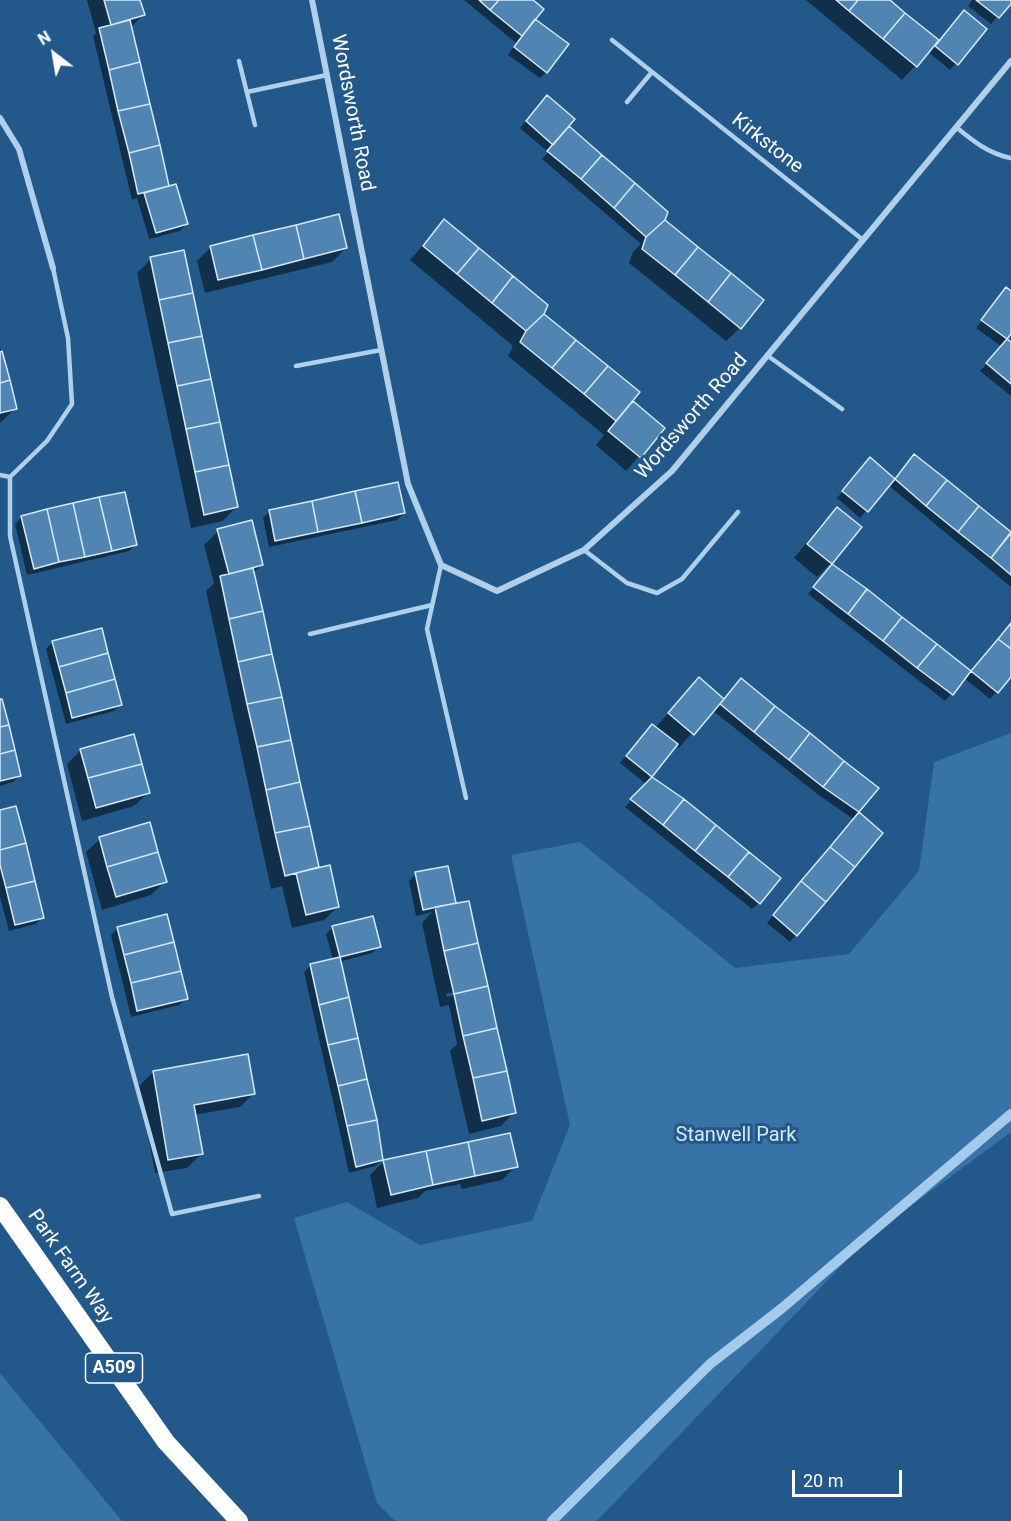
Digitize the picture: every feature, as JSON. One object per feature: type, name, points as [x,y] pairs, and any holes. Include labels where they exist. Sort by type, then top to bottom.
[{"type":"highway","name":"Park Farm Way","points":[[0,1206],[166,1442],[239,1521]]},
{"type":"street","name":"Wordsworth Road","points":[[312,0],[408,484],[441,565],[497,591],[584,550],[672,471],[1011,61]]},
{"type":"street","points":[[0,118],[19,149],[53,268]]},
{"type":"lane","name":"Kirkstone","points":[[612,40],[863,240]]},
{"type":"lane","points":[[239,61],[255,125]]},
{"type":"lane","points":[[627,102],[652,72]]},
{"type":"lane","points":[[247,92],[327,75]]},
{"type":"lane","points":[[956,128],[975,143],[999,156],[1011,158]]},
{"type":"lane","points":[[53,268],[69,338],[72,404],[47,441],[10,477],[10,536],[112,997],[172,1214],[259,1196]]},
{"type":"lane","points":[[296,366],[381,350]]},
{"type":"lane","points":[[768,356],[843,409]]},
{"type":"lane","points":[[0,475],[10,477]]},
{"type":"lane","points":[[584,550],[627,582],[657,592],[682,579],[738,512]]},
{"type":"lane","points":[[441,565],[427,629],[466,798]]},
{"type":"lane","points":[[310,634],[432,605]]},
{"type":"green space","name":"Stanwell Park","points":[[1011,733],[1011,1132],[869,1237],[597,1521],[395,1521],[377,1503],[294,1218],[347,1202],[420,1245],[532,1221],[570,1125],[511,855],[580,842],[735,968],[849,954],[919,871],[934,762]]},
{"type":"green space","points":[[0,1373],[122,1521],[0,1521]]},
{"type":"building","points":[[104,0],[140,0],[145,15],[111,25]]},
{"type":"building","points":[[479,0],[499,0],[490,10]]},
{"type":"building","points":[[499,0],[533,0],[544,9],[522,36],[490,10]]},
{"type":"building","points":[[836,0],[858,0],[849,11]]},
{"type":"building","points":[[858,0],[890,0],[905,13],[883,39],[849,11]]},
{"type":"building","points":[[976,0],[1011,0],[1011,4],[999,18]]},
{"type":"building","points":[[964,10],[987,29],[958,65],[935,46]]},
{"type":"building","points":[[905,13],[939,40],[917,67],[883,39]]},
{"type":"building","points":[[535,19],[569,44],[547,73],[514,47]]},
{"type":"building","points":[[130,20],[140,62],[109,70],[99,28]]},
{"type":"building","points":[[140,62],[150,104],[118,111],[109,70]]},
{"type":"building","points":[[547,95],[575,119],[553,145],[526,121]]},
{"type":"building","points":[[150,104],[160,145],[129,153],[118,111]]},
{"type":"building","points":[[569,126],[602,155],[581,179],[547,151]]},
{"type":"building","points":[[160,145],[169,186],[138,194],[129,153]]},
{"type":"building","points":[[602,155],[635,183],[614,208],[581,179]]},
{"type":"building","points":[[635,183],[668,212],[665,220],[646,237],[614,208]]},
{"type":"building","points":[[176,184],[188,224],[156,233],[144,193]]},
{"type":"building","points":[[339,214],[347,248],[304,259],[296,225]]},
{"type":"building","points":[[444,219],[479,248],[457,274],[423,246]]},
{"type":"building","points":[[665,220],[698,247],[675,275],[642,249],[646,237]]},
{"type":"building","points":[[296,225],[304,259],[262,270],[253,235]]},
{"type":"building","points":[[253,235],[262,270],[218,280],[210,246]]},
{"type":"building","points":[[698,247],[731,273],[708,302],[675,275]]},
{"type":"building","points":[[479,248],[513,276],[492,303],[457,274]]},
{"type":"building","points":[[184,250],[193,293],[159,300],[150,257]]},
{"type":"building","points":[[731,273],[764,300],[741,329],[708,302]]},
{"type":"building","points":[[513,276],[548,305],[544,314],[526,331],[492,303]]},
{"type":"building","points":[[1006,287],[1011,291],[1011,334],[1007,339],[981,320]]},
{"type":"building","points":[[193,293],[202,336],[168,343],[159,300]]},
{"type":"building","points":[[544,314],[576,340],[552,368],[520,342],[526,331]]},
{"type":"building","points":[[202,336],[211,379],[177,386],[168,343]]},
{"type":"building","points":[[1007,339],[1011,342],[1011,384],[986,363]]},
{"type":"building","points":[[576,340],[608,366],[584,394],[552,368]]},
{"type":"building","points":[[2,351],[10,380],[0,383],[0,352]]},
{"type":"building","points":[[608,366],[640,392],[616,421],[584,394]]},
{"type":"building","points":[[211,379],[220,422],[186,429],[177,386]]},
{"type":"building","points":[[10,380],[17,409],[0,413],[0,383]]},
{"type":"building","points":[[633,401],[665,428],[641,458],[608,431]]},
{"type":"building","points":[[220,422],[229,465],[195,472],[186,429]]},
{"type":"building","points":[[914,454],[947,480],[926,506],[895,479]]},
{"type":"building","points":[[870,457],[895,479],[868,512],[842,491]]},
{"type":"building","points":[[229,465],[238,507],[204,515],[195,472]]},
{"type":"building","points":[[947,480],[979,506],[958,532],[926,506]]},
{"type":"building","points":[[398,482],[405,513],[362,523],[355,491]]},
{"type":"building","points":[[355,491],[362,523],[318,532],[312,501]]},
{"type":"building","points":[[125,492],[137,545],[112,551],[99,497]]},
{"type":"building","points":[[99,497],[112,551],[85,557],[73,503]]},
{"type":"building","points":[[312,501],[318,532],[275,541],[269,510]]},
{"type":"building","points":[[73,503],[85,557],[59,562],[47,509]]},
{"type":"building","points":[[979,506],[1011,532],[991,558],[958,532]]},
{"type":"building","points":[[837,507],[862,527],[832,564],[807,544]]},
{"type":"building","points":[[47,509],[59,562],[34,569],[21,516]]},
{"type":"building","points":[[252,520],[263,565],[229,574],[217,529]]},
{"type":"building","points":[[1011,533],[1011,575],[991,558]]},
{"type":"building","points":[[832,564],[867,589],[848,614],[813,587]]},
{"type":"building","points":[[253,568],[263,611],[229,619],[220,576]]},
{"type":"building","points":[[867,589],[902,617],[883,641],[848,614]]},
{"type":"building","points":[[263,611],[272,654],[238,662],[229,619]]},
{"type":"building","points":[[902,617],[937,644],[917,668],[883,641]]},
{"type":"building","points":[[1011,623],[1011,649],[998,639]]},
{"type":"building","points":[[102,628],[108,653],[59,667],[52,641]]},
{"type":"building","points":[[998,639],[1011,649],[1011,677],[998,693],[971,671]]},
{"type":"building","points":[[937,644],[971,671],[953,695],[917,668]]},
{"type":"building","points":[[108,653],[115,679],[66,693],[59,667]]},
{"type":"building","points":[[272,654],[282,697],[247,704],[238,662]]},
{"type":"building","points":[[699,677],[724,699],[694,735],[668,713]]},
{"type":"building","points":[[741,678],[775,706],[754,732],[720,704]]},
{"type":"building","points":[[115,679],[122,705],[72,718],[66,693]]},
{"type":"building","points":[[282,697],[291,740],[257,747],[247,704]]},
{"type":"building","points":[[0,699],[2,699],[9,725],[0,727]]},
{"type":"building","points":[[775,706],[810,733],[789,760],[754,732]]},
{"type":"building","points":[[652,724],[678,744],[652,777],[626,756]]},
{"type":"building","points":[[9,725],[15,750],[0,754],[0,727]]},
{"type":"building","points":[[810,733],[844,761],[823,787],[789,760]]},
{"type":"building","points":[[134,734],[142,764],[88,778],[80,749]]},
{"type":"building","points":[[291,740],[300,782],[266,790],[257,747]]},
{"type":"building","points":[[15,750],[21,776],[0,781],[0,754]]},
{"type":"building","points":[[844,761],[879,788],[859,812],[823,787]]},
{"type":"building","points":[[142,764],[150,793],[96,808],[88,778]]},
{"type":"building","points":[[652,777],[684,799],[663,825],[630,799]]},
{"type":"building","points":[[300,782],[310,826],[275,833],[266,790]]},
{"type":"building","points":[[684,799],[716,825],[695,851],[663,825]]},
{"type":"building","points":[[16,806],[26,843],[0,850],[0,810]]},
{"type":"building","points":[[859,812],[883,833],[855,867],[830,847]]},
{"type":"building","points":[[150,822],[158,852],[107,867],[99,837]]},
{"type":"building","points":[[716,825],[749,852],[728,877],[695,851]]},
{"type":"building","points":[[310,826],[319,867],[285,876],[275,833]]},
{"type":"building","points":[[26,843],[35,881],[6,888],[0,865],[0,850]]},
{"type":"building","points":[[830,847],[855,867],[826,902],[801,881]]},
{"type":"building","points":[[158,852],[167,882],[116,897],[107,867]]},
{"type":"building","points":[[749,852],[781,878],[760,904],[728,877]]},
{"type":"building","points":[[330,865],[339,907],[306,915],[296,873]]},
{"type":"building","points":[[448,866],[456,903],[423,910],[415,872]]},
{"type":"building","points":[[35,881],[44,918],[15,925],[6,888]]},
{"type":"building","points":[[801,881],[826,902],[797,936],[773,915]]},
{"type":"building","points":[[469,901],[478,943],[444,951],[435,907]]},
{"type":"building","points":[[167,914],[174,942],[124,955],[117,927]]},
{"type":"building","points":[[373,916],[381,947],[340,957],[332,926]]},
{"type":"building","points":[[174,942],[181,971],[131,983],[124,955]]},
{"type":"building","points":[[478,943],[488,986],[454,994],[444,951]]},
{"type":"building","points":[[340,957],[349,997],[319,1005],[310,964]]},
{"type":"building","points":[[181,971],[188,999],[137,1011],[131,983]]},
{"type":"building","points":[[488,986],[497,1028],[463,1036],[454,994]]},
{"type":"building","points":[[349,997],[358,1038],[328,1045],[319,1005]]},
{"type":"building","points":[[497,1028],[507,1071],[473,1078],[463,1036]]},
{"type":"building","points":[[358,1038],[367,1079],[338,1086],[328,1045]]},
{"type":"building","points":[[248,1054],[255,1094],[194,1105],[203,1154],[168,1160],[153,1071]]},
{"type":"building","points":[[507,1071],[516,1113],[482,1121],[473,1078]]},
{"type":"building","points":[[367,1079],[377,1120],[347,1126],[338,1086]]},
{"type":"building","points":[[377,1120],[383,1160],[356,1167],[347,1126]]},
{"type":"building","points":[[510,1133],[518,1167],[475,1176],[468,1142]]},
{"type":"building","points":[[468,1142],[475,1176],[433,1185],[426,1151]]},
{"type":"building","points":[[426,1151],[433,1185],[391,1195],[383,1160]]},
{"type":"waterway","points":[[552,1521],[710,1364],[781,1309],[1011,1114]]}]
